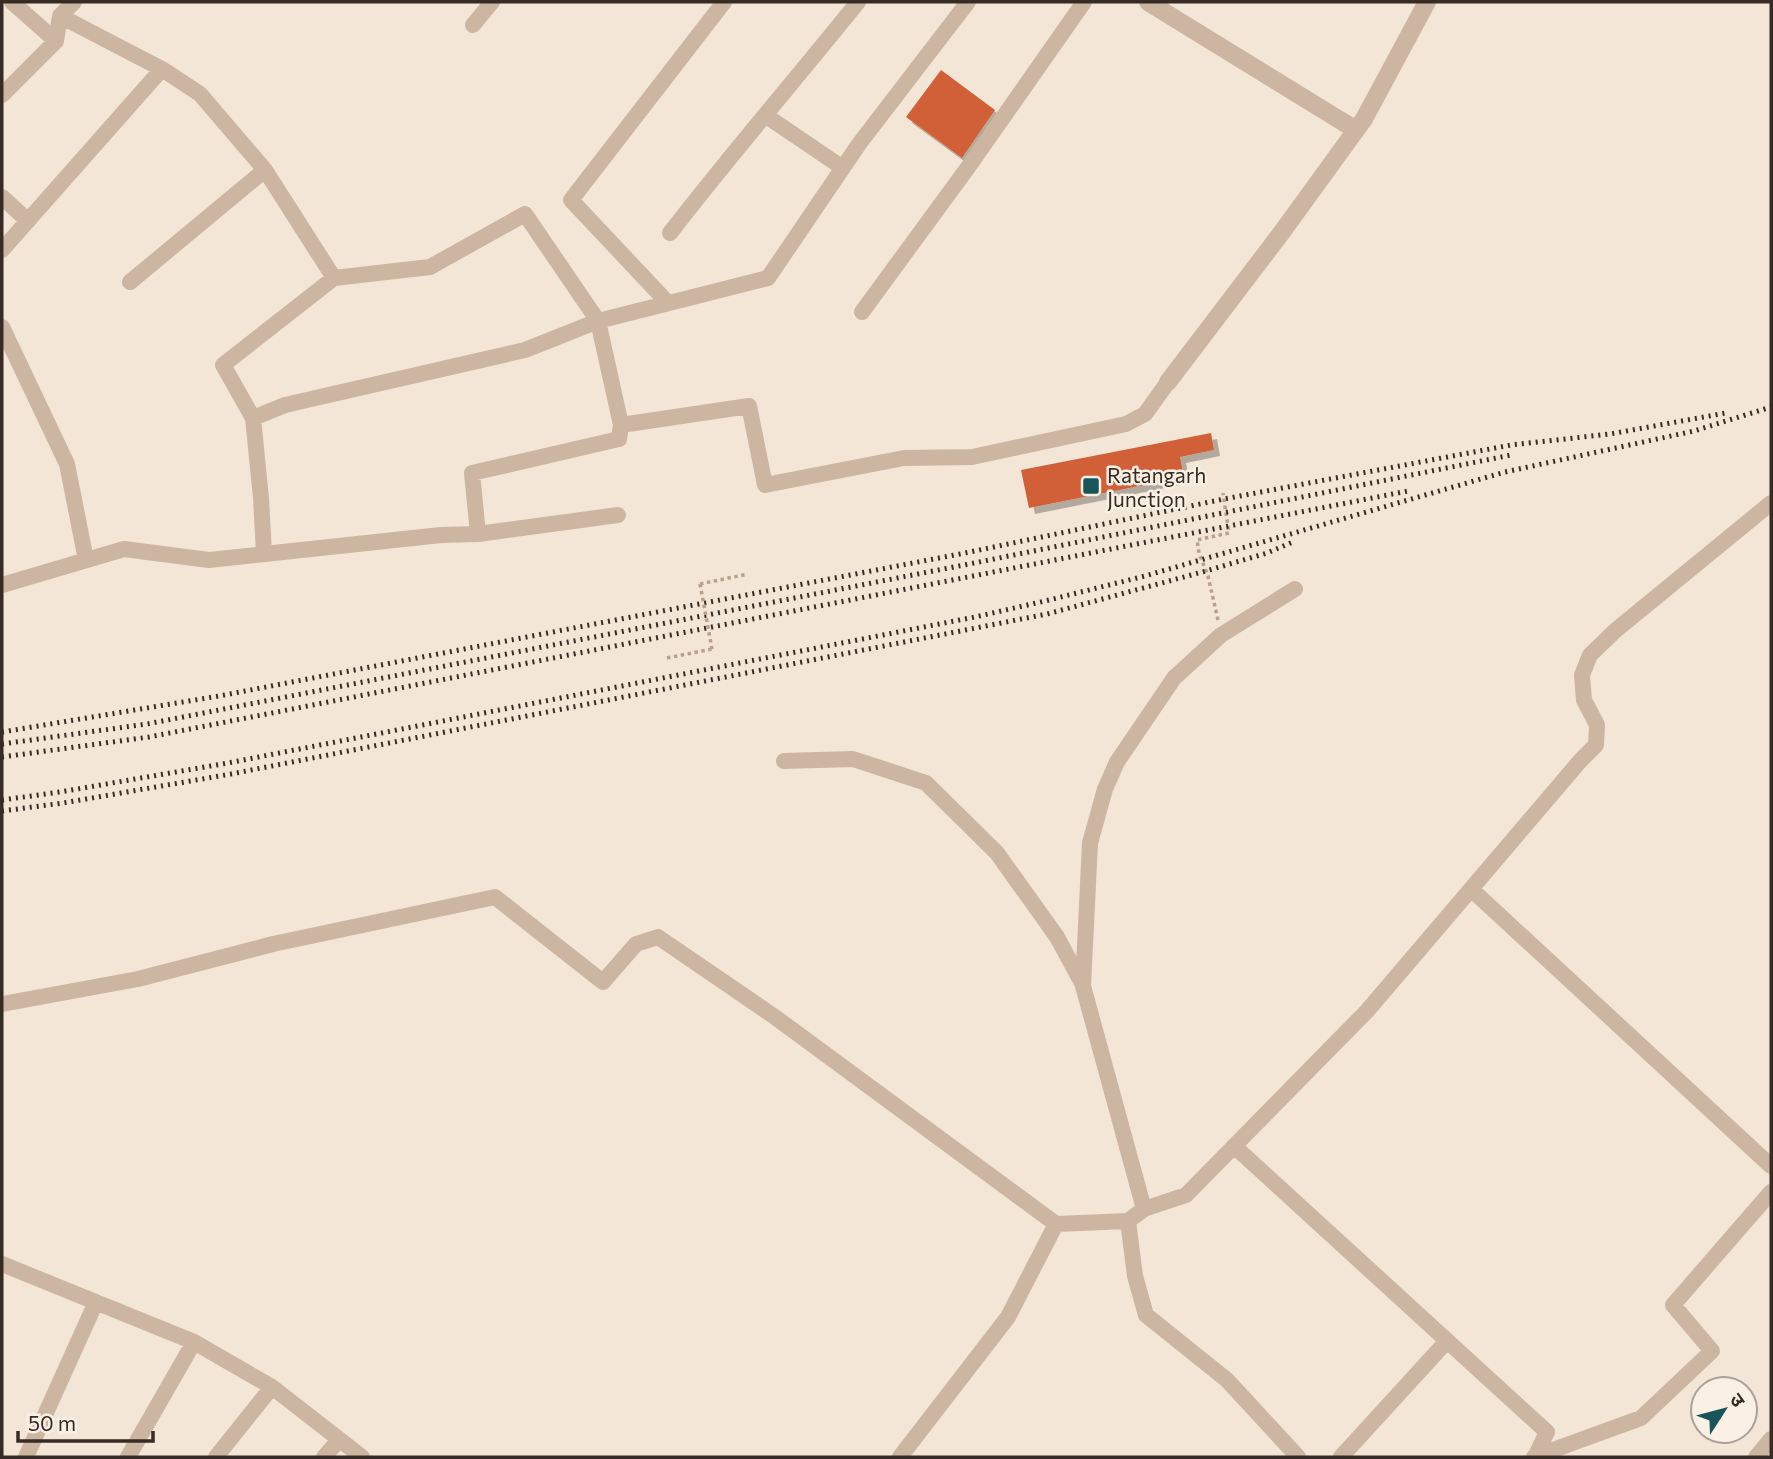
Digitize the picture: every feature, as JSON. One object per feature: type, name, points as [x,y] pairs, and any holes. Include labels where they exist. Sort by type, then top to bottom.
[{"type":"street","points":[[2,95],[56,41],[60,16],[74,2]]},
{"type":"street","points":[[473,25],[492,2]]},
{"type":"street","points":[[668,303],[571,200],[724,2]]},
{"type":"street","points":[[670,233],[858,2]]},
{"type":"street","points":[[253,418],[285,405],[525,350],[598,321],[768,278],[859,144],[968,2]]},
{"type":"street","points":[[862,312],[1084,2]]},
{"type":"street","points":[[1148,2],[1356,130]]},
{"type":"street","points":[[621,425],[749,406],[765,485],[904,458],[972,457],[1126,424],[1144,414],[1364,119],[1427,2]]},
{"type":"street","points":[[9,7],[56,41]]},
{"type":"street","points":[[60,16],[162,69],[200,94],[265,170],[334,278]]},
{"type":"street","points":[[2,250],[162,69]]},
{"type":"street","points":[[765,115],[843,168]]},
{"type":"street","points":[[130,282],[265,170]]},
{"type":"street","points":[[2,197],[28,221]]},
{"type":"street","points":[[264,554],[253,418],[223,365],[334,278],[430,267],[525,214],[598,321],[621,425],[620,439],[472,473],[478,534]]},
{"type":"street","points":[[2,327],[67,464],[86,560]]},
{"type":"street","points":[[2,1004],[138,979],[273,944],[495,897],[603,982],[636,944],[657,937],[775,1017],[1056,1224],[1128,1221],[1144,1209],[1186,1195],[1367,1011],[1596,745],[1597,725],[1584,701],[1582,675],[1590,655],[1616,630],[1771,503]]},
{"type":"street","points":[[2,584],[124,549],[209,560],[478,534],[618,514]]},
{"type":"street","points":[[1083,986],[1090,844],[1105,789],[1116,762],[1174,678],[1221,635],[1295,589]]},
{"type":"street","points":[[784,761],[853,759],[926,783],[997,853],[1056,937],[1083,986],[1144,1209]]},
{"type":"street","points":[[1471,889],[1771,1166]]},
{"type":"street","points":[[1234,1146],[1547,1432],[1535,1457]]},
{"type":"street","points":[[1535,1457],[1641,1418],[1712,1351],[1672,1305],[1771,1192]]},
{"type":"street","points":[[1128,1221],[1135,1276],[1146,1315],[1227,1380],[1298,1457]]},
{"type":"street","points":[[900,1457],[1009,1317],[1056,1224]]},
{"type":"street","points":[[2,1264],[194,1342],[272,1387],[362,1457]]},
{"type":"street","points":[[26,1457],[96,1302]]},
{"type":"street","points":[[1341,1457],[1447,1341]]},
{"type":"street","points":[[128,1457],[194,1342]]},
{"type":"street","points":[[216,1457],[272,1387]]},
{"type":"street","points":[[1756,1457],[1771,1439]]},
{"type":"street","points":[[324,1457],[339,1440]]},
{"type":"path","points":[[1221,635],[1197,540],[1229,533],[1223,493]]},
{"type":"path","points":[[667,658],[712,649],[700,584],[748,574]]},
{"type":"building","points":[[941,70],[995,110],[962,158],[906,117]]},
{"type":"building","points":[[1211,433],[1214,450],[1180,457],[1184,477],[1029,508],[1021,470]]},
{"type":"railway","points":[[2,800],[228,763],[975,617],[1145,576],[1505,472],[1694,431],[1771,407]]},
{"type":"railway","points":[[2,732],[219,696],[1511,445],[1610,434],[1726,413]]},
{"type":"railway","points":[[2,744],[147,724],[1511,455]]},
{"type":"railway","points":[[2,757],[149,737],[1408,491]]},
{"type":"railway","points":[[2,811],[231,774],[1047,614],[1206,571],[1267,553],[1295,541]]},
{"type":"place","name":"Ratangarh Junction","points":[[1091,486]]}]
